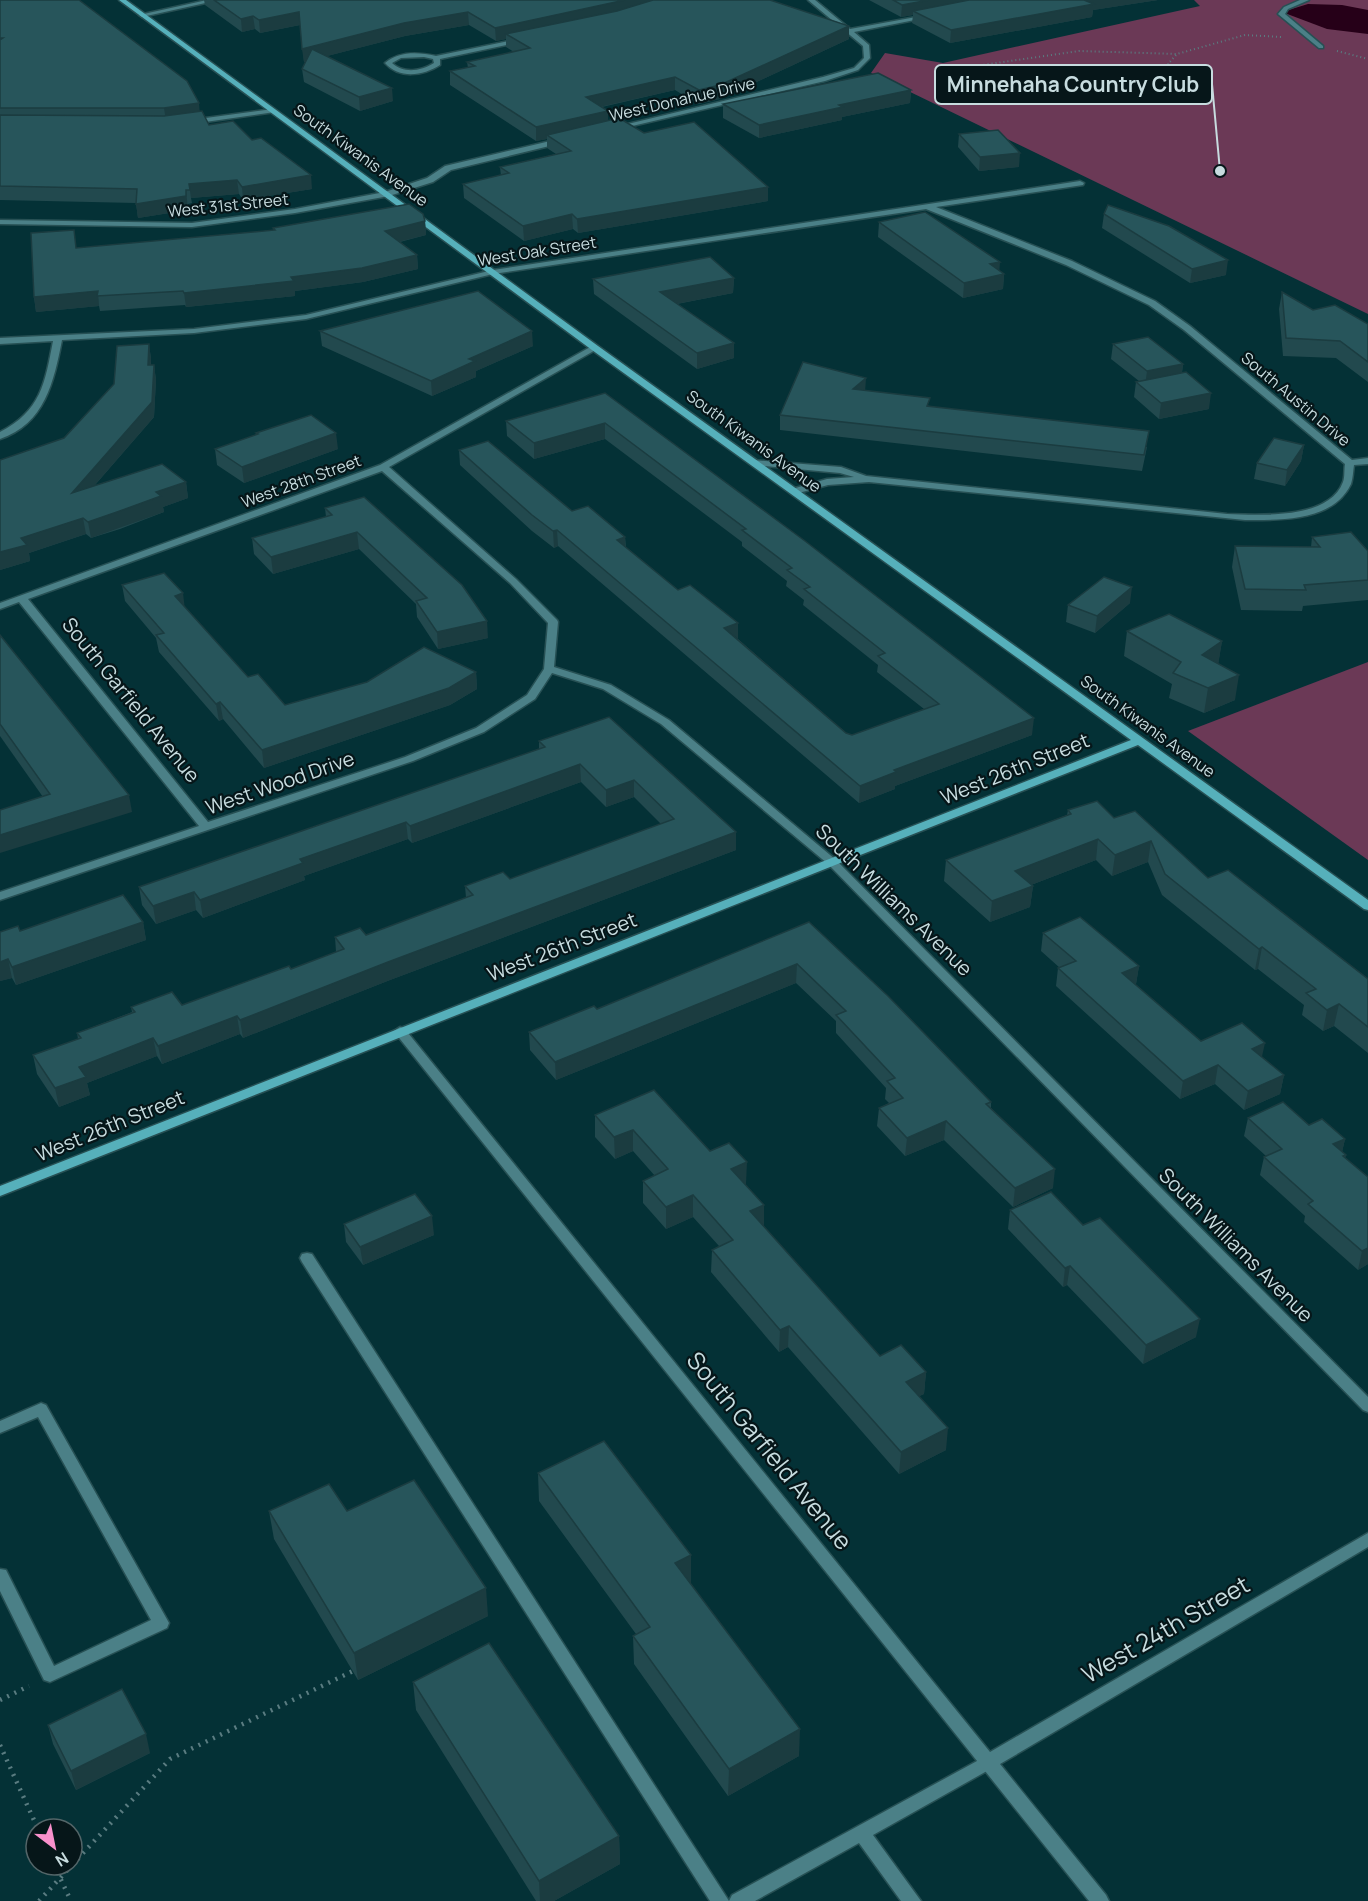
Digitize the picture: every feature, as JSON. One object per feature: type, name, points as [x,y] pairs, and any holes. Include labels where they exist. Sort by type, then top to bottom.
[{"type":"main road","name":"South Kiwanis Avenue","points":[[122,0],[595,348],[1368,906]]},
{"type":"main road","name":"West 26th Street","points":[[0,1191],[1140,740]]},
{"type":"street","points":[[142,15],[216,0]]},
{"type":"street","name":"West Donahue Drive","points":[[607,130],[825,79],[856,69],[867,57],[866,45],[852,30],[811,0]]},
{"type":"street","points":[[1306,0],[1286,8],[1281,14],[1321,47]]},
{"type":"street","points":[[852,30],[941,15]]},
{"type":"street","points":[[436,58],[438,61],[435,67],[423,71],[399,70],[388,63],[394,58],[408,54],[436,58],[527,39]]},
{"type":"street","points":[[178,124],[273,111]]},
{"type":"street","points":[[386,194],[430,180],[448,168],[572,138]]},
{"type":"street","name":"West Oak Street","points":[[0,340],[194,331],[306,317],[493,272],[1080,183]]},
{"type":"street","name":"West 31st Street","points":[[0,222],[192,225],[295,212],[386,194]]},
{"type":"street","name":"South Austin Drive","points":[[795,491],[827,482],[869,479],[1227,517],[1262,518],[1297,514],[1328,506],[1344,492],[1350,478],[1350,463],[1187,328],[1152,303],[1069,263],[928,206]]},
{"type":"street","points":[[0,436],[18,428],[42,404],[58,338]]},
{"type":"street","name":"West 28th Street","points":[[0,606],[383,467],[595,348]]},
{"type":"street","points":[[1350,463],[1368,461]]},
{"type":"street","name":"South Austin Drive","points":[[755,462],[841,470],[869,479]]},
{"type":"street","points":[[383,467],[513,580],[553,622],[549,669]]},
{"type":"street","name":"South Garfield Avenue","points":[[22,599],[206,827]]},
{"type":"street","name":"West Wood Drive","points":[[0,896],[409,759],[480,730],[531,697],[549,669]]},
{"type":"street","name":"South Williams Avenue","points":[[549,669],[607,687],[665,722],[832,862],[1368,1406]]},
{"type":"street","name":"South Garfield Avenue","points":[[400,1031],[1101,1901]]},
{"type":"street","points":[[307,1258],[720,1901]]},
{"type":"street","points":[[0,1426],[42,1409],[161,1623],[50,1675],[0,1575]]},
{"type":"street","name":"West 24th Street","points":[[745,1899],[988,1762],[1368,1539]]},
{"type":"street","points":[[861,1832],[912,1901]]},
{"type":"path","points":[[991,96],[986,93],[980,82],[948,70],[1079,51],[1177,54],[1257,34],[1290,38],[1368,59]]},
{"type":"path","points":[[1176,71],[1168,64],[1177,54]]},
{"type":"path","points":[[84,1852],[170,1759],[353,1671]]},
{"type":"path","points":[[0,1700],[50,1675]]},
{"type":"path","points":[[0,1745],[33,1817]]},
{"type":"path","points":[[39,1901],[60,1877],[71,1901]]},
{"type":"shaded area","points":[[1194,0],[1368,0],[1368,314],[871,73],[885,53],[943,63],[1200,6]]},
{"type":"shaded area","points":[[1308,4],[1342,5],[1368,10],[1368,34],[1327,29],[1282,12]]},
{"type":"shaded area","points":[[1368,662],[1368,860],[1188,731]]},
{"type":"building","points":[[0,0],[79,0],[187,81],[199,103],[164,108],[0,108],[0,40],[3,38],[0,38]]},
{"type":"building","points":[[214,0],[625,0],[495,28],[468,12],[404,23],[302,49],[299,12],[259,20],[253,16],[241,19]]},
{"type":"building","points":[[653,0],[770,0],[849,26],[720,85],[699,90],[675,77],[586,97],[608,111],[536,127],[450,71],[475,66],[467,62],[530,48],[506,34],[617,11]]},
{"type":"building","points":[[893,0],[929,0],[902,5]]},
{"type":"building","points":[[969,0],[1084,0],[1094,4],[951,30],[913,11]]},
{"type":"building","points":[[312,49],[392,88],[359,97],[302,69]]},
{"type":"building","points":[[878,73],[911,90],[759,125],[723,104]]},
{"type":"building","points":[[202,111],[209,125],[233,121],[252,140],[261,138],[311,175],[242,187],[237,180],[189,184],[190,190],[186,190],[186,196],[136,204],[137,189],[0,186],[0,115],[164,116]]},
{"type":"building","points":[[619,118],[644,133],[694,122],[768,187],[577,219],[572,214],[523,226],[463,184],[509,173],[500,167],[571,151],[547,135]]},
{"type":"building","points":[[998,130],[1020,153],[980,157],[959,134]]},
{"type":"building","points":[[409,204],[423,214],[425,221],[385,231],[417,255],[362,268],[291,277],[294,281],[184,293],[183,291],[97,296],[98,291],[34,297],[31,233],[74,230],[76,248],[275,230],[273,228]]},
{"type":"building","points":[[1108,205],[1169,226],[1228,260],[1192,269],[1104,214]]},
{"type":"building","points":[[925,212],[1000,262],[990,264],[1004,274],[964,283],[879,222]]},
{"type":"building","points":[[710,257],[734,278],[660,292],[734,343],[697,353],[593,279]]},
{"type":"building","points":[[478,291],[532,331],[469,359],[475,361],[431,381],[320,331]]},
{"type":"building","points":[[1282,292],[1313,310],[1335,305],[1368,324],[1368,362],[1340,341],[1286,338]]},
{"type":"building","points":[[1148,337],[1183,364],[1147,371],[1113,344]]},
{"type":"building","points":[[149,344],[148,365],[154,365],[152,402],[72,493],[162,464],[186,482],[156,492],[161,496],[88,522],[83,518],[21,538],[27,545],[0,552],[0,460],[64,438],[114,384],[117,346]]},
{"type":"building","points":[[803,362],[866,378],[853,389],[930,398],[927,406],[1149,431],[1144,455],[780,415]]},
{"type":"building","points":[[1186,372],[1211,393],[1161,403],[1136,382]]},
{"type":"building","points":[[605,393],[805,541],[1034,718],[894,770],[896,772],[860,786],[557,530],[553,531],[532,515],[459,450],[488,441],[572,511],[588,506],[625,537],[617,540],[678,590],[690,585],[738,623],[724,628],[846,733],[852,735],[939,704],[878,656],[885,653],[804,589],[810,587],[787,570],[792,568],[742,530],[746,529],[605,423],[534,443],[506,421]]},
{"type":"building","points":[[311,415],[336,433],[242,467],[215,449],[258,434],[256,433]]},
{"type":"building","points":[[1274,438],[1304,445],[1287,470],[1257,463]]},
{"type":"building","points":[[364,497],[462,585],[487,621],[437,632],[416,601],[427,598],[357,532],[271,557],[252,538],[332,515],[325,508]]},
{"type":"building","points":[[1351,532],[1368,551],[1368,580],[1304,585],[1306,590],[1245,589],[1235,546],[1320,547],[1312,537]]},
{"type":"building","points":[[164,573],[183,593],[175,596],[248,677],[258,674],[285,705],[367,682],[424,647],[476,672],[449,688],[262,750],[220,702],[216,704],[156,635],[164,633],[122,585]]},
{"type":"building","points":[[1104,577],[1132,587],[1097,616],[1068,605]]},
{"type":"building","points":[[1169,614],[1222,641],[1202,655],[1239,675],[1208,688],[1173,673],[1181,662],[1127,631]]},
{"type":"building","points":[[0,635],[129,795],[0,835],[0,810],[50,794],[0,724]]},
{"type":"building","points":[[609,717],[736,832],[240,1020],[237,1016],[158,1046],[153,1038],[79,1067],[86,1077],[55,1088],[33,1055],[81,1038],[77,1033],[135,1012],[131,1007],[172,992],[182,1005],[289,966],[291,969],[344,949],[335,937],[360,928],[366,935],[473,895],[465,886],[503,872],[510,879],[674,819],[634,780],[606,790],[580,764],[410,826],[406,822],[300,859],[303,863],[200,900],[194,892],[153,906],[139,887],[545,747],[539,741]]},
{"type":"building","points":[[1097,801],[1114,818],[1135,811],[1208,878],[1228,870],[1368,979],[1368,1027],[1339,1004],[1327,1010],[1306,993],[1316,989],[1262,947],[1259,949],[1165,874],[1151,841],[1115,855],[1098,839],[1015,871],[1033,886],[992,901],[946,860],[1071,814],[1068,810]]},
{"type":"building","points":[[123,895],[143,922],[12,967],[8,959],[0,962],[0,932],[18,926],[20,931]]},
{"type":"building","points":[[1080,917],[1139,966],[1122,973],[1201,1041],[1242,1023],[1265,1043],[1252,1049],[1284,1075],[1248,1091],[1218,1065],[1183,1081],[1058,968],[1076,961],[1043,933]]},
{"type":"building","points":[[809,922],[888,996],[991,1102],[986,1104],[1055,1169],[1015,1188],[946,1121],[907,1138],[879,1108],[903,1098],[887,1081],[895,1078],[836,1015],[846,1011],[797,964],[555,1062],[529,1032],[594,1006],[597,1009]]},
{"type":"building","points":[[654,1090],[710,1151],[729,1143],[747,1162],[731,1169],[764,1205],[750,1211],[880,1356],[901,1345],[926,1372],[906,1382],[948,1428],[901,1452],[789,1326],[780,1330],[712,1250],[733,1240],[693,1195],[666,1207],[643,1181],[668,1169],[633,1130],[614,1137],[595,1115]]},
{"type":"building","points":[[1283,1102],[1309,1125],[1322,1119],[1345,1139],[1333,1144],[1346,1155],[1343,1156],[1368,1177],[1368,1248],[1362,1251],[1308,1204],[1313,1201],[1264,1157],[1282,1149],[1248,1118]]},
{"type":"building","points":[[1051,1192],[1083,1225],[1100,1218],[1200,1319],[1146,1345],[1070,1266],[1065,1268],[1010,1210]]},
{"type":"building","points":[[415,1194],[432,1216],[360,1247],[344,1224]]},
{"type":"building","points":[[604,1441],[691,1555],[675,1563],[800,1729],[729,1769],[633,1636],[650,1627],[538,1473]]},
{"type":"building","points":[[414,1480],[486,1588],[354,1653],[269,1511],[329,1484],[347,1511]]},
{"type":"building","points":[[489,1643],[619,1836],[539,1881],[413,1682]]},
{"type":"building","points":[[122,1689],[146,1734],[71,1771],[48,1725]]},
{"type":"place","name":"Minnehaha Country Club","points":[[1220,171]]}]
